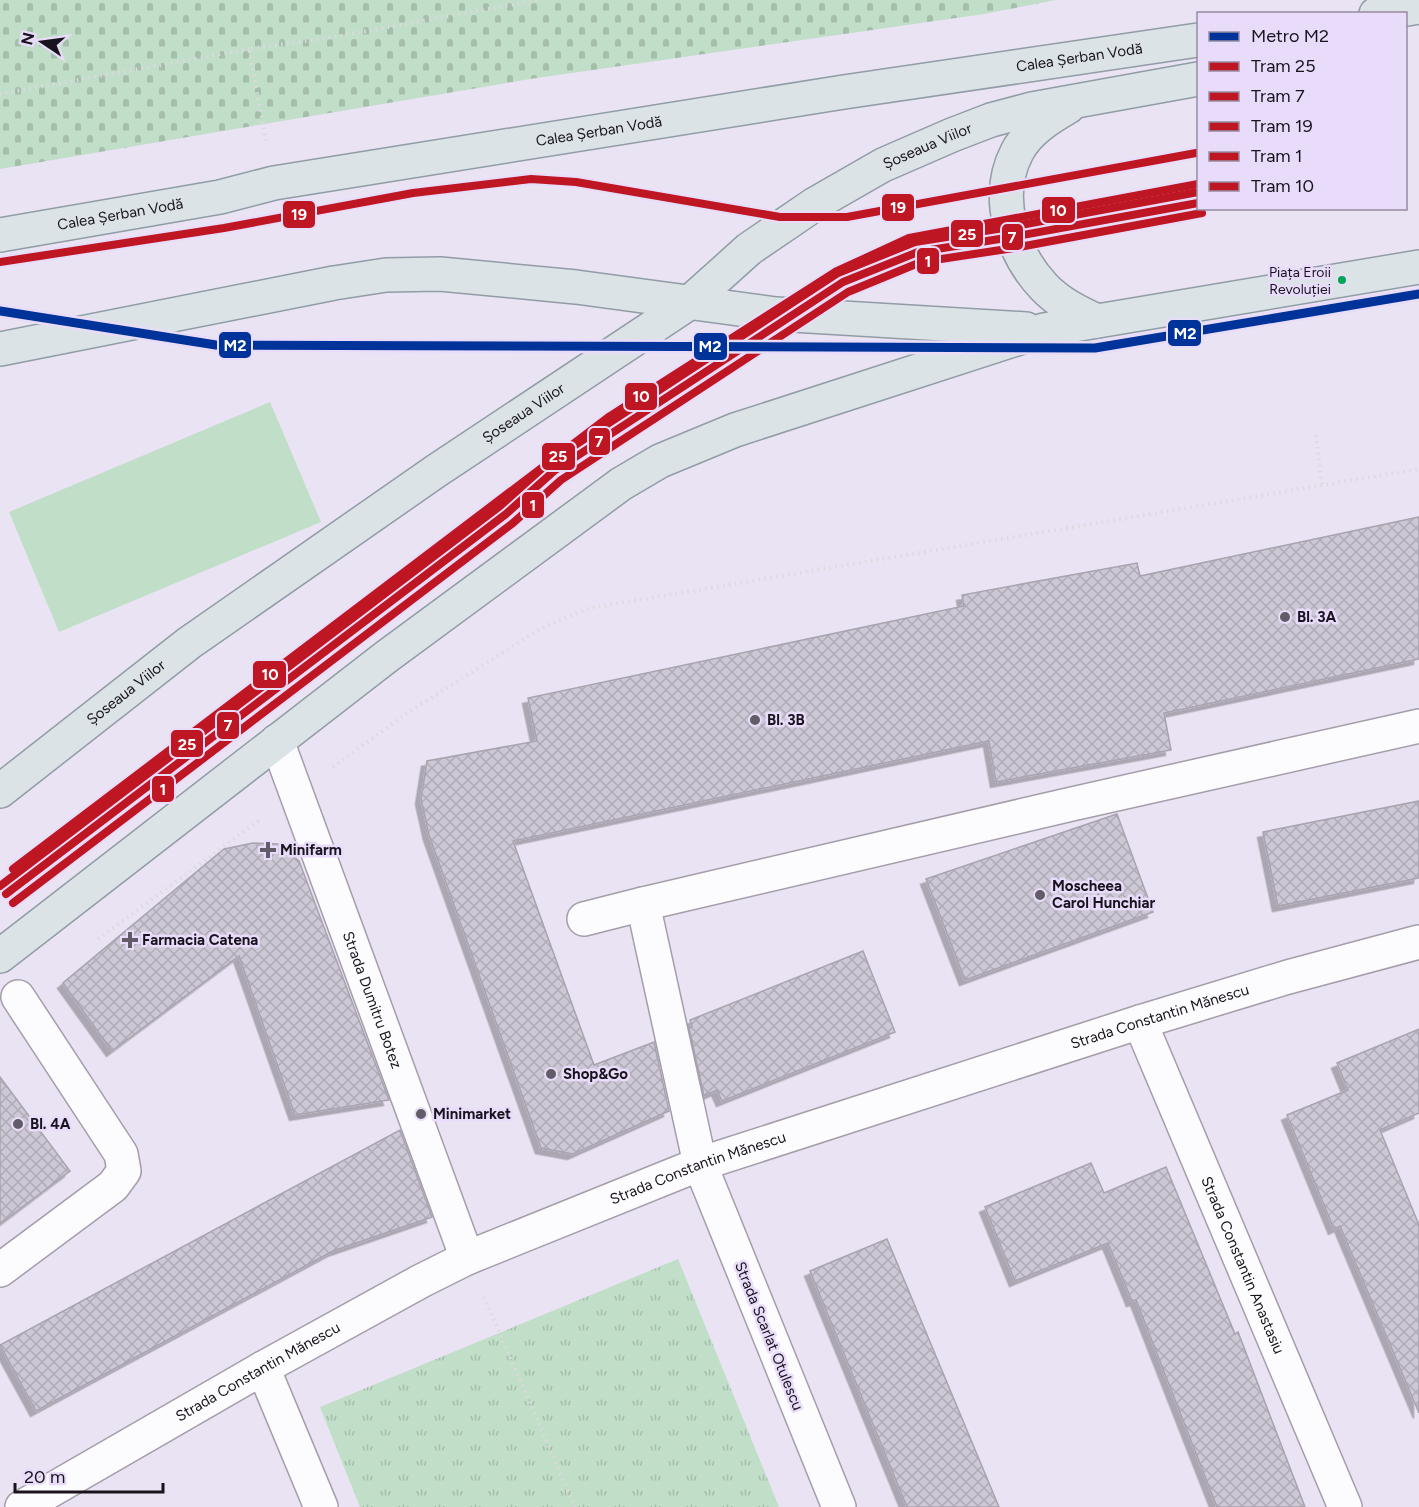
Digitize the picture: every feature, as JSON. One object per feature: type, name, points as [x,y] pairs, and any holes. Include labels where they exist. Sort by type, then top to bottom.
[{"type":"main road","name":"Calea Șerban Vodă","points":[[0,235],[220,197],[274,183],[844,92],[1197,40]]},
{"type":"main road","points":[[1097,321],[1069,307],[1045,288],[1031,272],[1017,248],[1010,227],[1006,199],[1009,177],[1017,152],[1029,135],[1051,117],[1081,100],[1197,79]]},
{"type":"main road","name":"Șoseaua Viilor","points":[[0,791],[189,644],[318,552],[689,303],[749,249],[778,227],[883,165],[952,135],[991,120],[1032,109],[1081,100]]},
{"type":"main road","points":[[0,956],[386,657],[621,484],[660,461],[735,430],[1044,330],[1419,267]]},
{"type":"main road","points":[[0,349],[334,283],[386,275],[440,274],[576,287],[776,314],[1044,330]]},
{"type":"street","points":[[584,919],[1072,804],[1419,726]]},
{"type":"street","name":"Strada Dumitru Botez","points":[[277,741],[467,1258]]},
{"type":"street","name":"Strada Scarlat Otulescu","points":[[643,904],[700,1164],[839,1507]]},
{"type":"street","name":"Strada Constantin Mănescu","points":[[22,1507],[263,1368],[467,1258],[700,1164],[1140,1022],[1288,977],[1419,942]]},
{"type":"street","points":[[0,1270],[113,1186],[124,1171],[121,1154],[18,997]]},
{"type":"street","name":"Strada Constantin Anastasiu","points":[[1140,1022],[1345,1507]]},
{"type":"street","points":[[263,1368],[321,1507]]},
{"type":"path","points":[[0,94],[537,0]]},
{"type":"path","points":[[249,49],[274,183]]},
{"type":"path","points":[[1316,435],[1322,486]]},
{"type":"path","points":[[95,940],[406,714],[541,628],[590,608],[1419,469]]},
{"type":"path","points":[[467,1258],[575,1507]]},
{"type":"green space","points":[[0,0],[1056,0],[984,14],[530,79],[0,169]]},
{"type":"green space","points":[[270,402],[321,522],[59,632],[9,512]]},
{"type":"green space","points":[[678,1259],[779,1507],[360,1507],[320,1407]]},
{"type":"building","points":[[1419,517],[1419,659],[1164,713],[1171,750],[996,782],[989,741],[513,841],[594,1065],[654,1042],[669,1111],[573,1154],[541,1148],[429,835],[421,799],[427,761],[537,741],[528,698],[964,606],[962,595],[1137,563],[1140,576]]},
{"type":"building","points":[[1419,801],[1419,878],[1278,906],[1263,832]]},
{"type":"building","name":"Moscheea Carol Hunchiar","points":[[1117,814],[1153,912],[965,980],[926,879]]},
{"type":"building","points":[[253,843],[278,844],[299,861],[389,1100],[295,1115],[239,956],[112,1051],[63,983],[224,849]]},
{"type":"building","points":[[863,951],[895,1032],[722,1101],[717,1090],[704,1096],[689,1028],[692,1027],[690,1020]]},
{"type":"building","points":[[1419,1029],[1419,1113],[1380,1130],[1419,1225],[1419,1413],[1340,1226],[1334,1229],[1287,1115],[1348,1090],[1337,1063]]},
{"type":"building","name":"Bl. 4A","points":[[0,1077],[70,1171],[0,1224]]},
{"type":"building","points":[[400,1130],[432,1217],[333,1251],[36,1411],[0,1345]]},
{"type":"building","points":[[1091,1163],[1104,1193],[1166,1167],[1235,1334],[1238,1332],[1305,1507],[1217,1507],[1136,1300],[1132,1301],[1108,1243],[1015,1281],[985,1207]]},
{"type":"building","points":[[887,1239],[999,1507],[907,1507],[810,1271]]},
{"type":"metro line","name":"M2","points":[[0,311],[216,345],[1095,348],[1419,294]]},
{"type":"tram line","name":"19","points":[[0,262],[224,228],[413,193],[531,179],[576,182],[780,217],[847,217],[1196,153]]},
{"type":"tram line","name":"10","points":[[13,869],[610,416],[835,272],[909,238],[1197,184]]},
{"type":"tram line","name":"25","points":[[0,886],[500,506],[548,463],[838,273],[915,242],[1197,192]]},
{"type":"tram line","name":"7","points":[[6,894],[506,514],[554,471],[843,282],[918,252],[1197,203]]},
{"type":"tram line","name":"1","points":[[13,903],[513,523],[561,480],[848,292],[921,262],[1014,248],[1202,213]]},
{"type":"place","name":"Piața Eroii Revoluției","points":[[1342,280]]},
{"type":"place","name":"Bl. 3A","points":[[1285,617]]},
{"type":"place","name":"Bl. 3B","points":[[755,720]]},
{"type":"place","name":"Minifarm","points":[[268,850]]},
{"type":"place","name":"Moscheea Carol Hunchiar","points":[[1040,895]]},
{"type":"place","name":"Farmacia Catena","points":[[130,940]]},
{"type":"place","name":"Shop&Go","points":[[551,1074]]},
{"type":"place","name":"Minimarket","points":[[421,1114]]},
{"type":"place","name":"Bl. 4A","points":[[18,1124]]}]
